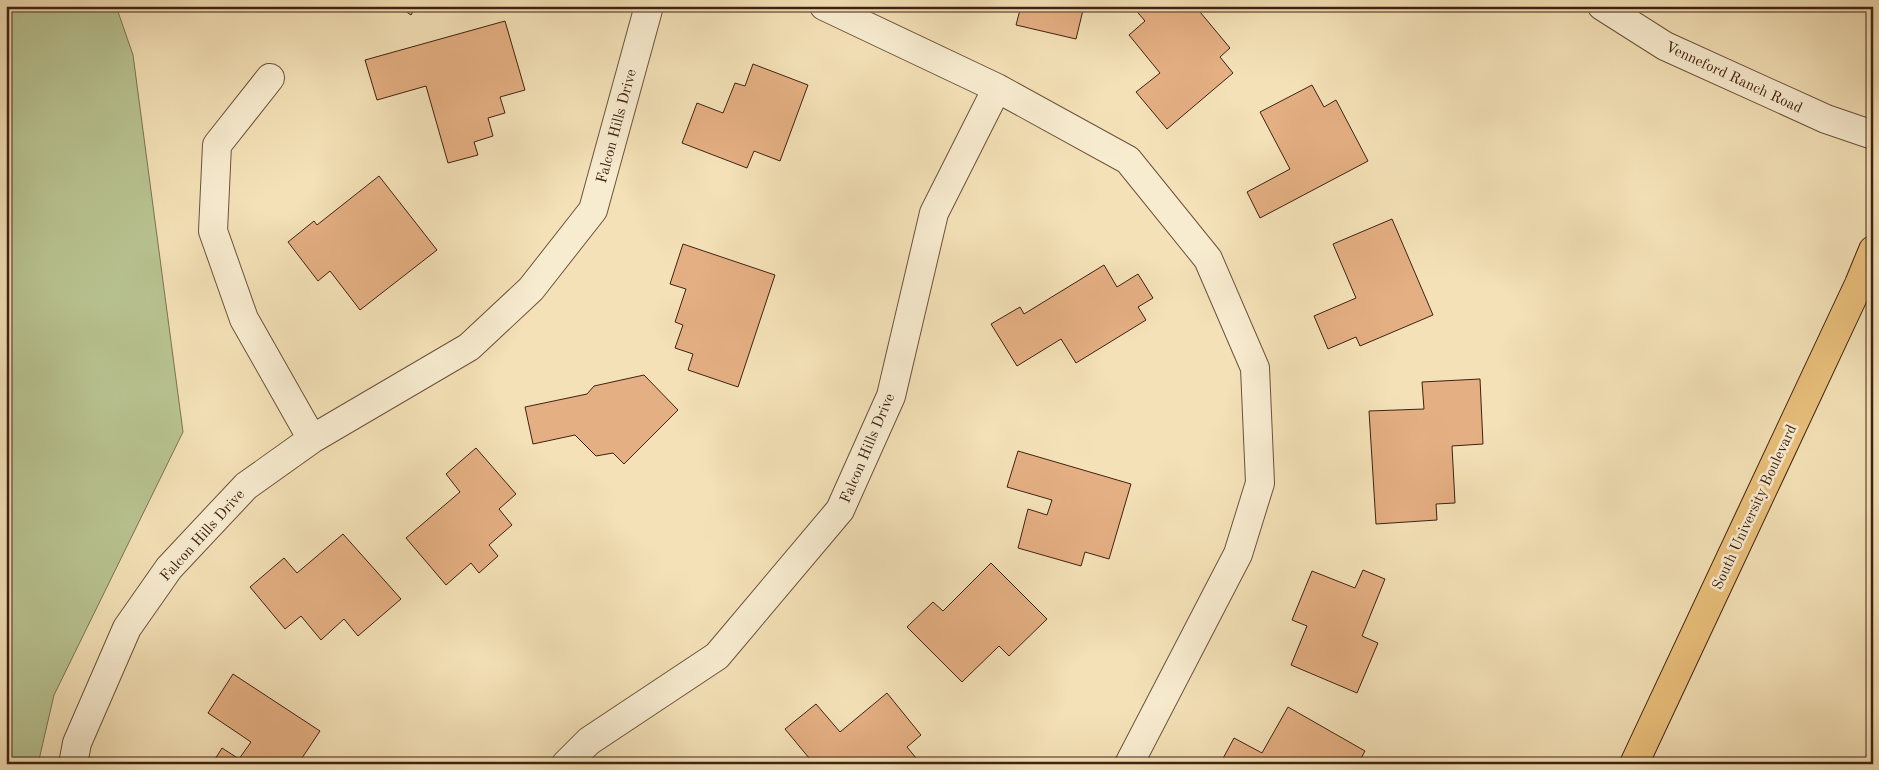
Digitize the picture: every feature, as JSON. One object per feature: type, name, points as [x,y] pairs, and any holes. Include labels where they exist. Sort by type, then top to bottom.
[{"type":"main road","name":"South University Boulevard","points":[[1634,764],[1873,250]]},
{"type":"street","name":"Falcon Hills Drive","points":[[73,764],[77,743],[127,628],[169,568],[246,486],[312,439],[469,347],[537,282],[593,210],[649,6]]},
{"type":"street","points":[[824,6],[997,88],[1128,160],[1208,260],[1255,368],[1260,483],[1241,545],[1129,764]]},
{"type":"street","name":"Venneford Ranch Road","points":[[1602,6],[1665,46],[1826,119],[1873,135]]},
{"type":"street","points":[[270,78],[217,145],[212,231],[244,319],[312,439]]},
{"type":"street","name":"Falcon Hills Drive","points":[[566,764],[590,741],[717,656],[840,510],[891,396],[934,213],[997,88]]},
{"type":"green space","points":[[6,6],[116,6],[133,55],[183,432],[54,695],[38,764],[6,764]]},
{"type":"building","points":[[398,6],[416,6],[411,15]]},
{"type":"building","points":[[1021,6],[1084,6],[1076,39],[1016,25]]},
{"type":"building","points":[[1195,6],[1230,48],[1220,57],[1233,73],[1167,129],[1136,92],[1160,73],[1129,35],[1145,21],[1133,7]]},
{"type":"building","points":[[505,21],[525,90],[500,97],[505,113],[488,118],[493,136],[474,142],[478,155],[448,163],[426,86],[377,100],[365,60]]},
{"type":"building","points":[[753,64],[808,85],[780,161],[754,151],[747,168],[682,143],[697,103],[723,113],[735,83],[745,86]]},
{"type":"building","points":[[1312,85],[1324,107],[1336,100],[1368,161],[1260,218],[1247,192],[1290,169],[1260,112]]},
{"type":"building","points":[[379,176],[437,250],[360,310],[330,271],[318,281],[288,242],[314,221],[317,225]]},
{"type":"building","points":[[1392,219],[1433,315],[1360,346],[1356,337],[1328,349],[1314,316],[1356,298],[1333,244]]},
{"type":"building","points":[[683,244],[775,275],[738,387],[688,370],[693,354],[675,348],[683,325],[675,322],[686,289],[670,284]]},
{"type":"building","points":[[1104,265],[1117,287],[1138,274],[1153,298],[1138,307],[1146,320],[1076,363],[1061,339],[1017,366],[991,324],[1020,307],[1024,314]]},
{"type":"building","points":[[644,375],[678,410],[624,464],[613,453],[596,456],[575,435],[533,444],[525,407],[587,394],[594,386]]},
{"type":"building","points":[[1480,379],[1483,444],[1452,446],[1455,503],[1436,504],[1437,520],[1376,524],[1369,411],[1424,409],[1422,382]]},
{"type":"building","points":[[476,448],[516,494],[499,509],[512,525],[489,545],[498,556],[479,573],[471,563],[446,585],[406,538],[460,492],[446,474]]},
{"type":"building","points":[[1018,451],[1131,484],[1109,559],[1085,552],[1081,566],[1018,548],[1028,509],[1047,515],[1052,500],[1007,487]]},
{"type":"building","points":[[343,534],[401,599],[358,636],[344,619],[321,640],[301,616],[285,629],[250,587],[284,558],[297,573]]},
{"type":"building","points":[[991,563],[1047,619],[1009,656],[999,646],[962,682],[907,627],[933,602],[943,611]]},
{"type":"building","points":[[1363,570],[1385,579],[1362,636],[1378,643],[1357,693],[1291,665],[1307,626],[1292,620],[1312,571],[1355,588]]},
{"type":"building","points":[[233,674],[320,731],[298,764],[212,764],[222,748],[239,759],[251,742],[208,713]]},
{"type":"building","points":[[887,693],[921,735],[907,747],[921,764],[830,764],[824,758],[817,764],[814,764],[785,729],[816,704],[840,732]]},
{"type":"building","points":[[1288,707],[1365,751],[1358,764],[1220,764],[1234,738],[1262,753]]}]
